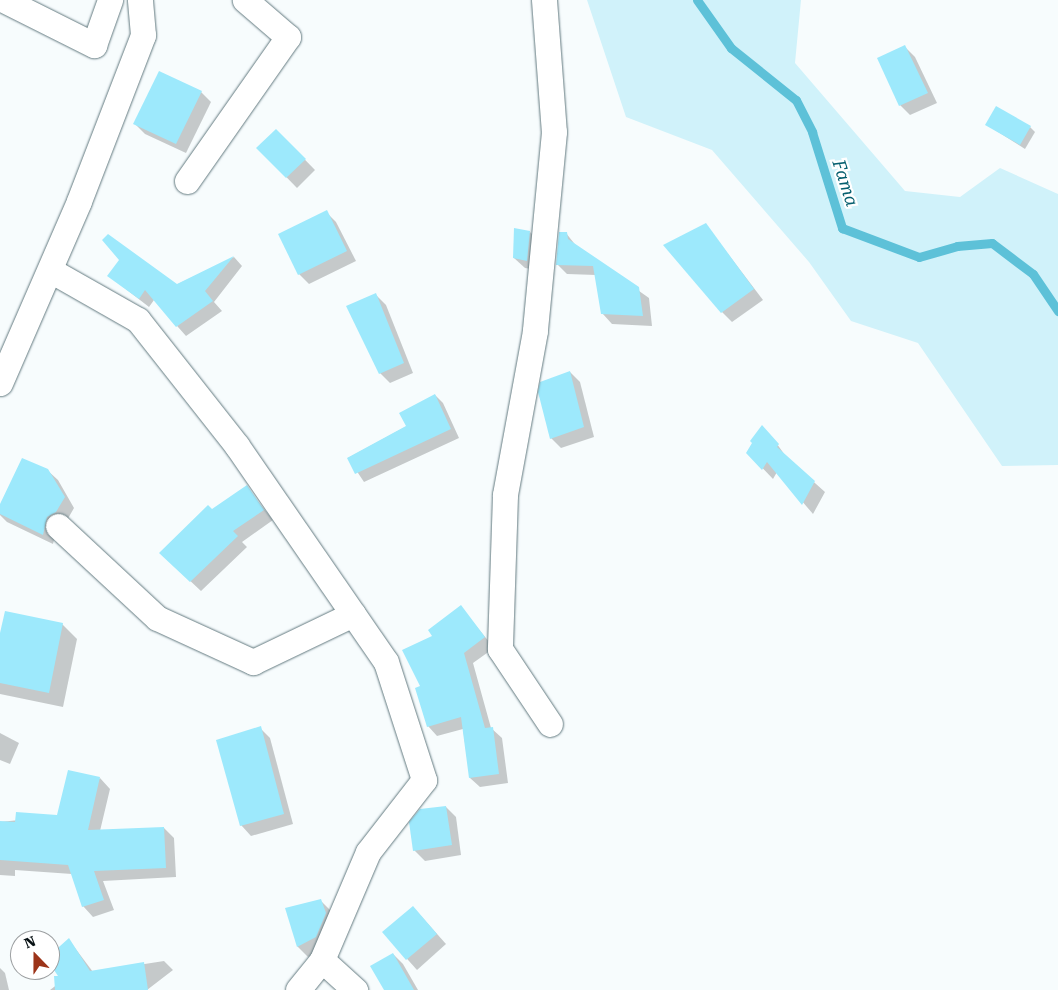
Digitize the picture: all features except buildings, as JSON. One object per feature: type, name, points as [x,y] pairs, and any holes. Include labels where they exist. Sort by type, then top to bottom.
[{"type":"street","points":[[4,0],[94,46],[110,0]]},
{"type":"street","points":[[0,383],[50,270],[143,35],[140,0]]},
{"type":"street","points":[[187,181],[288,38],[245,0]]},
{"type":"street","points":[[544,0],[554,132],[535,331],[505,495],[500,649],[550,724]]},
{"type":"street","points":[[50,270],[138,320],[237,446],[386,662],[424,780],[368,852],[322,960],[298,990]]},
{"type":"street","points":[[58,526],[157,618],[253,662],[353,614]]},
{"type":"street","points":[[322,960],[355,990]]},
{"type":"shaded area","points":[[587,0],[801,0],[795,63],[905,191],[960,197],[1000,168],[1058,194],[1058,465],[1002,466],[918,343],[851,321],[809,262],[712,150],[626,117]]},
{"type":"waterway","name":"Fama","points":[[697,0],[731,48],[796,100],[812,132],[842,228],[919,257],[957,246],[992,243],[1033,274],[1058,311]]}]
